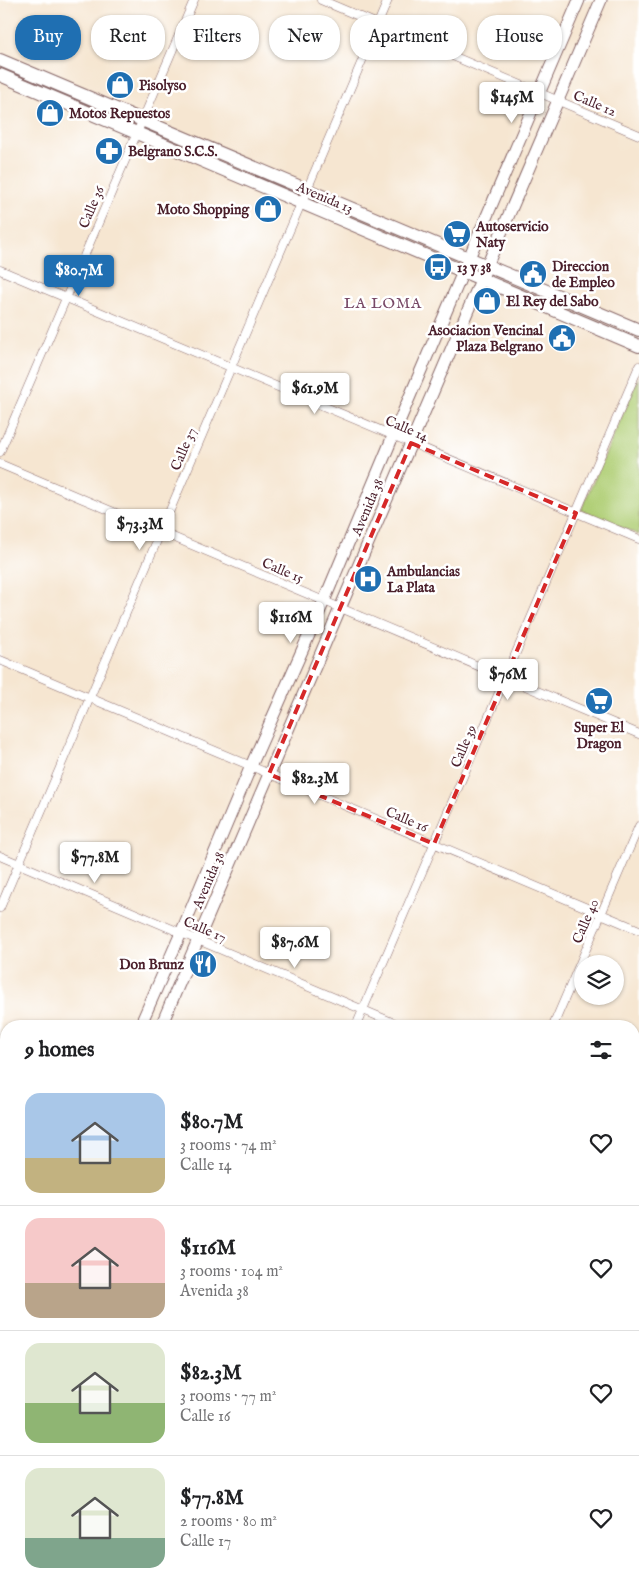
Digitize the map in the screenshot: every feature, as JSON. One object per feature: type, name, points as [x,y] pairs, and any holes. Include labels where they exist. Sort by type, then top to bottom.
[{"type":"main road","name":"Avenida 38","points":[[143,1020],[324,601],[579,0]]},
{"type":"main road","name":"Avenida 38","points":[[164,1020],[600,0]]},
{"type":"main road","name":"Avenida 13","points":[[0,60],[639,330]]},
{"type":"main road","name":"Avenida 13","points":[[0,75],[639,346]]},
{"type":"street","name":"Calle 36","points":[[0,452],[194,0]]},
{"type":"street","name":"Calle 12","points":[[320,0],[356,15]]},
{"type":"street","name":"Calle 37","points":[[382,15],[388,0]]},
{"type":"street","name":"Calle 37","points":[[0,908],[363,60]]},
{"type":"street","name":"Calle 12","points":[[463,60],[639,135]]},
{"type":"street","name":"Calle 14","points":[[0,270],[639,539]]},
{"type":"street","name":"Calle 39","points":[[359,1020],[639,366]]},
{"type":"street","name":"Calle 15","points":[[0,464],[639,734]]},
{"type":"street","name":"Calle 16","points":[[0,660],[639,930]]},
{"type":"street","name":"Calle 40","points":[[556,1020],[639,826]]},
{"type":"street","name":"Calle 17","points":[[0,856],[387,1020]]},
{"type":"highlighted area","points":[[411,443],[576,513],[434,844],[269,774]]},
{"type":"green space","points":[[639,377],[639,535],[581,510]]},
{"type":"place","name":"Pisolyso","points":[[120,85]]},
{"type":"place","name":"Motos Repuestos","points":[[50,113]]},
{"type":"place","name":"Belgrano S.C.S.","points":[[109,151]]},
{"type":"place","name":"Moto Shopping","points":[[268,209]]},
{"type":"place","name":"Autoservicio Naty","points":[[457,234]]},
{"type":"place","name":"13 y 38","points":[[438,267]]},
{"type":"place","name":"Direccion de Empleo","points":[[533,274]]},
{"type":"place","name":"El Rey del Sabo","points":[[487,301]]},
{"type":"place","name":"Asociacion Vencinal Plaza Belgrano","points":[[562,338]]},
{"type":"place","name":"Ambulancias La Plata","points":[[368,579]]},
{"type":"place","name":"Super El Dragon","points":[[599,701]]},
{"type":"place","name":"Don Brunz","points":[[203,964]]},
{"type":"district","name":"LA LOMA","points":[[383,303]]}]
